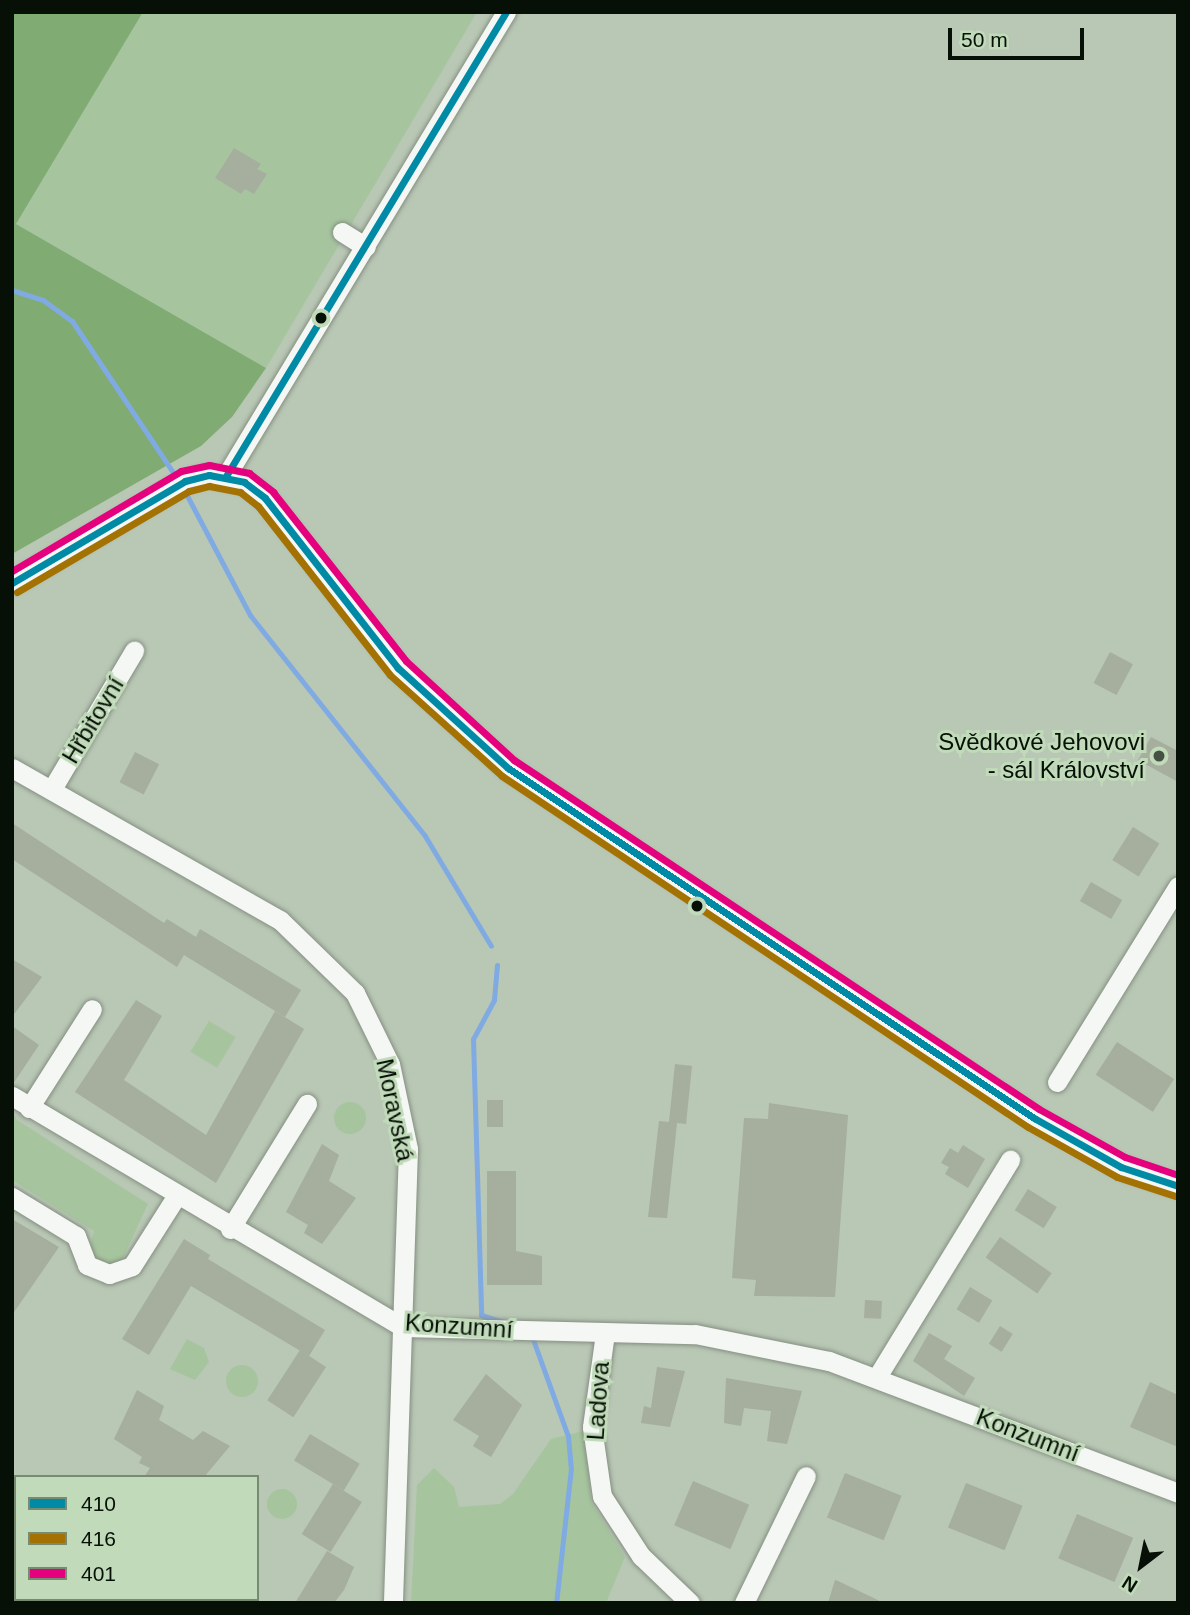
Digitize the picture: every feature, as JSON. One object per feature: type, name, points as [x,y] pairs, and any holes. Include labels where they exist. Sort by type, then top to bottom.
[{"type":"street","points":[[226,476],[506,12]]},
{"type":"street","points":[[342,232],[366,247]]},
{"type":"street","points":[[12,583],[185,481],[226,476],[265,498],[398,668],[508,768],[1034,1118],[1121,1167],[1178,1186]]},
{"type":"street","name":"Hřbitovní","points":[[52,789],[134,651]]},
{"type":"street","name":"Moravská","points":[[12,768],[280,920],[355,993],[390,1064],[408,1149],[393,1603]]},
{"type":"street","points":[[1057,1082],[1178,887]]},
{"type":"street","points":[[30,1108],[92,1009]]},
{"type":"street","name":"Konzumní","points":[[12,1096],[230,1229],[403,1327],[695,1334],[829,1361],[1178,1493]]},
{"type":"street","points":[[230,1229],[307,1104]]},
{"type":"street","points":[[877,1377],[1010,1160]]},
{"type":"street","points":[[12,1197],[76,1236],[86,1265],[108,1275],[132,1266],[177,1195]]},
{"type":"street","name":"Ladova","points":[[605,1333],[592,1427],[602,1496],[628,1541],[690,1603]]},
{"type":"street","points":[[744,1603],[806,1476]]},
{"type":"green space","points":[[12,12],[143,12],[16,224],[266,368],[232,417],[201,446],[12,554]]},
{"type":"green space","points":[[143,12],[477,12],[266,368],[16,224]]},
{"type":"green space","points":[[209,1021],[236,1037],[217,1068],[190,1052]]},
{"type":"green space","points":[[350,1102],[361,1107],[366,1118],[361,1129],[350,1134],[339,1129],[334,1118],[339,1107]]},
{"type":"green space","points":[[12,1110],[17,1120],[148,1204],[122,1260],[111,1266],[97,1261],[89,1250],[94,1231],[12,1180]]},
{"type":"green space","points":[[187,1339],[204,1348],[209,1362],[195,1380],[170,1369]]},
{"type":"green space","points":[[242,1365],[253,1370],[258,1381],[253,1392],[242,1397],[231,1392],[226,1381],[231,1370]]},
{"type":"green space","points":[[584,1431],[591,1502],[625,1557],[606,1603],[411,1603],[417,1485],[434,1468],[454,1487],[459,1507],[500,1504],[513,1494],[551,1439]]},
{"type":"green space","points":[[282,1489],[293,1493],[297,1504],[293,1515],[282,1519],[271,1515],[267,1504],[271,1493]]},
{"type":"building","points":[[234,148],[261,164],[257,169],[267,174],[254,194],[245,189],[241,194],[215,178]]},
{"type":"building","points":[[1110,652],[1133,664],[1117,695],[1094,683]]},
{"type":"building","name":"Svědkové Jehovovi - sál Království","points":[[1151,737],[1178,751],[1178,782],[1138,760]]},
{"type":"building","points":[[135,752],[159,764],[144,795],[120,782]]},
{"type":"building","points":[[12,823],[164,923],[167,919],[196,937],[200,929],[301,990],[285,1017],[184,955],[177,967],[12,859]]},
{"type":"building","points":[[1133,827],[1159,843],[1139,877],[1112,860]]},
{"type":"building","points":[[1091,882],[1122,900],[1111,919],[1080,901]]},
{"type":"building","points":[[12,959],[42,977],[12,1017]]},
{"type":"building","points":[[136,1000],[162,1016],[124,1080],[206,1135],[275,1011],[304,1029],[216,1183],[75,1092]]},
{"type":"building","points":[[12,1026],[39,1045],[13,1084],[12,1084]]},
{"type":"building","points":[[1117,1042],[1174,1079],[1153,1112],[1096,1075]]},
{"type":"building","points":[[675,1064],[692,1066],[686,1124],[677,1123],[667,1218],[648,1217],[659,1121],[669,1122]]},
{"type":"building","points":[[487,1100],[503,1100],[503,1127],[487,1127]]},
{"type":"building","points":[[769,1103],[848,1115],[835,1297],[754,1296],[756,1280],[732,1278],[744,1118],[768,1119]]},
{"type":"building","points":[[322,1144],[339,1155],[329,1181],[356,1198],[322,1244],[304,1233],[308,1225],[286,1212]]},
{"type":"building","points":[[963,1145],[985,1159],[968,1188],[945,1174],[949,1167],[941,1163],[950,1148],[958,1153]]},
{"type":"building","points":[[487,1171],[516,1171],[516,1251],[542,1256],[542,1285],[487,1285]]},
{"type":"building","points":[[1028,1189],[1057,1207],[1044,1228],[1015,1210]]},
{"type":"building","points":[[12,1219],[59,1247],[12,1315]]},
{"type":"building","points":[[1000,1237],[1052,1273],[1037,1294],[986,1257]]},
{"type":"building","points":[[184,1239],[210,1255],[208,1259],[325,1330],[309,1356],[191,1286],[149,1355],[122,1339]]},
{"type":"building","points":[[970,1287],[992,1300],[979,1323],[957,1309]]},
{"type":"building","points":[[865,1300],[882,1301],[881,1319],[864,1318]]},
{"type":"building","points":[[1000,1326],[1013,1334],[1002,1352],[989,1344]]},
{"type":"building","points":[[929,1333],[952,1346],[944,1359],[975,1378],[964,1396],[913,1361]]},
{"type":"building","points":[[300,1350],[326,1367],[293,1417],[267,1400]]},
{"type":"building","points":[[657,1367],[685,1371],[670,1427],[641,1423],[644,1406],[651,1408]]},
{"type":"building","points":[[486,1374],[522,1405],[491,1457],[473,1446],[479,1436],[453,1420]]},
{"type":"building","points":[[726,1378],[802,1391],[787,1444],[767,1441],[771,1411],[744,1408],[741,1426],[724,1423]]},
{"type":"building","points":[[1150,1382],[1178,1395],[1178,1447],[1130,1427]]},
{"type":"building","points":[[137,1390],[164,1406],[159,1420],[193,1440],[203,1431],[230,1446],[206,1475],[145,1475],[150,1468],[139,1463],[142,1457],[114,1439]]},
{"type":"building","points":[[310,1434],[360,1464],[344,1490],[294,1461]]},
{"type":"building","points":[[845,1473],[902,1496],[884,1540],[827,1518]]},
{"type":"building","points":[[693,1481],[749,1505],[730,1549],[674,1525]]},
{"type":"building","points":[[966,1483],[1023,1506],[1005,1550],[948,1528]]},
{"type":"building","points":[[333,1484],[362,1502],[331,1552],[302,1534]]},
{"type":"building","points":[[1077,1514],[1133,1538],[1114,1582],[1058,1558]]},
{"type":"building","points":[[327,1551],[354,1567],[344,1590],[334,1603],[295,1603]]},
{"type":"building","points":[[835,1580],[838,1581],[884,1603],[828,1603]]},
{"type":"waterway","points":[[12,290],[43,300],[72,321],[178,480]]},
{"type":"waterway","points":[[183,488],[250,615],[425,836],[491,946]]},
{"type":"waterway","points":[[497,965],[494,1000],[473,1039],[481,1315],[504,1322]]},
{"type":"waterway","points":[[531,1334],[568,1436],[571,1468],[556,1603]]},
{"type":"transit line","name":"410","points":[[226,476],[506,12]]},
{"type":"transit line","name":"401","points":[[12,571],[181,471],[209,465],[249,473],[273,492],[406,661],[514,760],[1039,1109],[1125,1157],[1178,1175]]},
{"type":"transit line","name":"410","points":[[12,583],[185,481],[209,475],[244,482],[265,498],[398,668],[508,768],[1034,1118],[1121,1167],[1178,1186]]},
{"type":"transit line","name":"416","points":[[17,592],[189,491],[209,486],[240,492],[258,506],[390,675],[502,776],[1028,1127],[1117,1177],[1175,1196]]},
{"type":"place","name":"Svědkové Jehovovi - sál Království","points":[[1159,756]]}]
